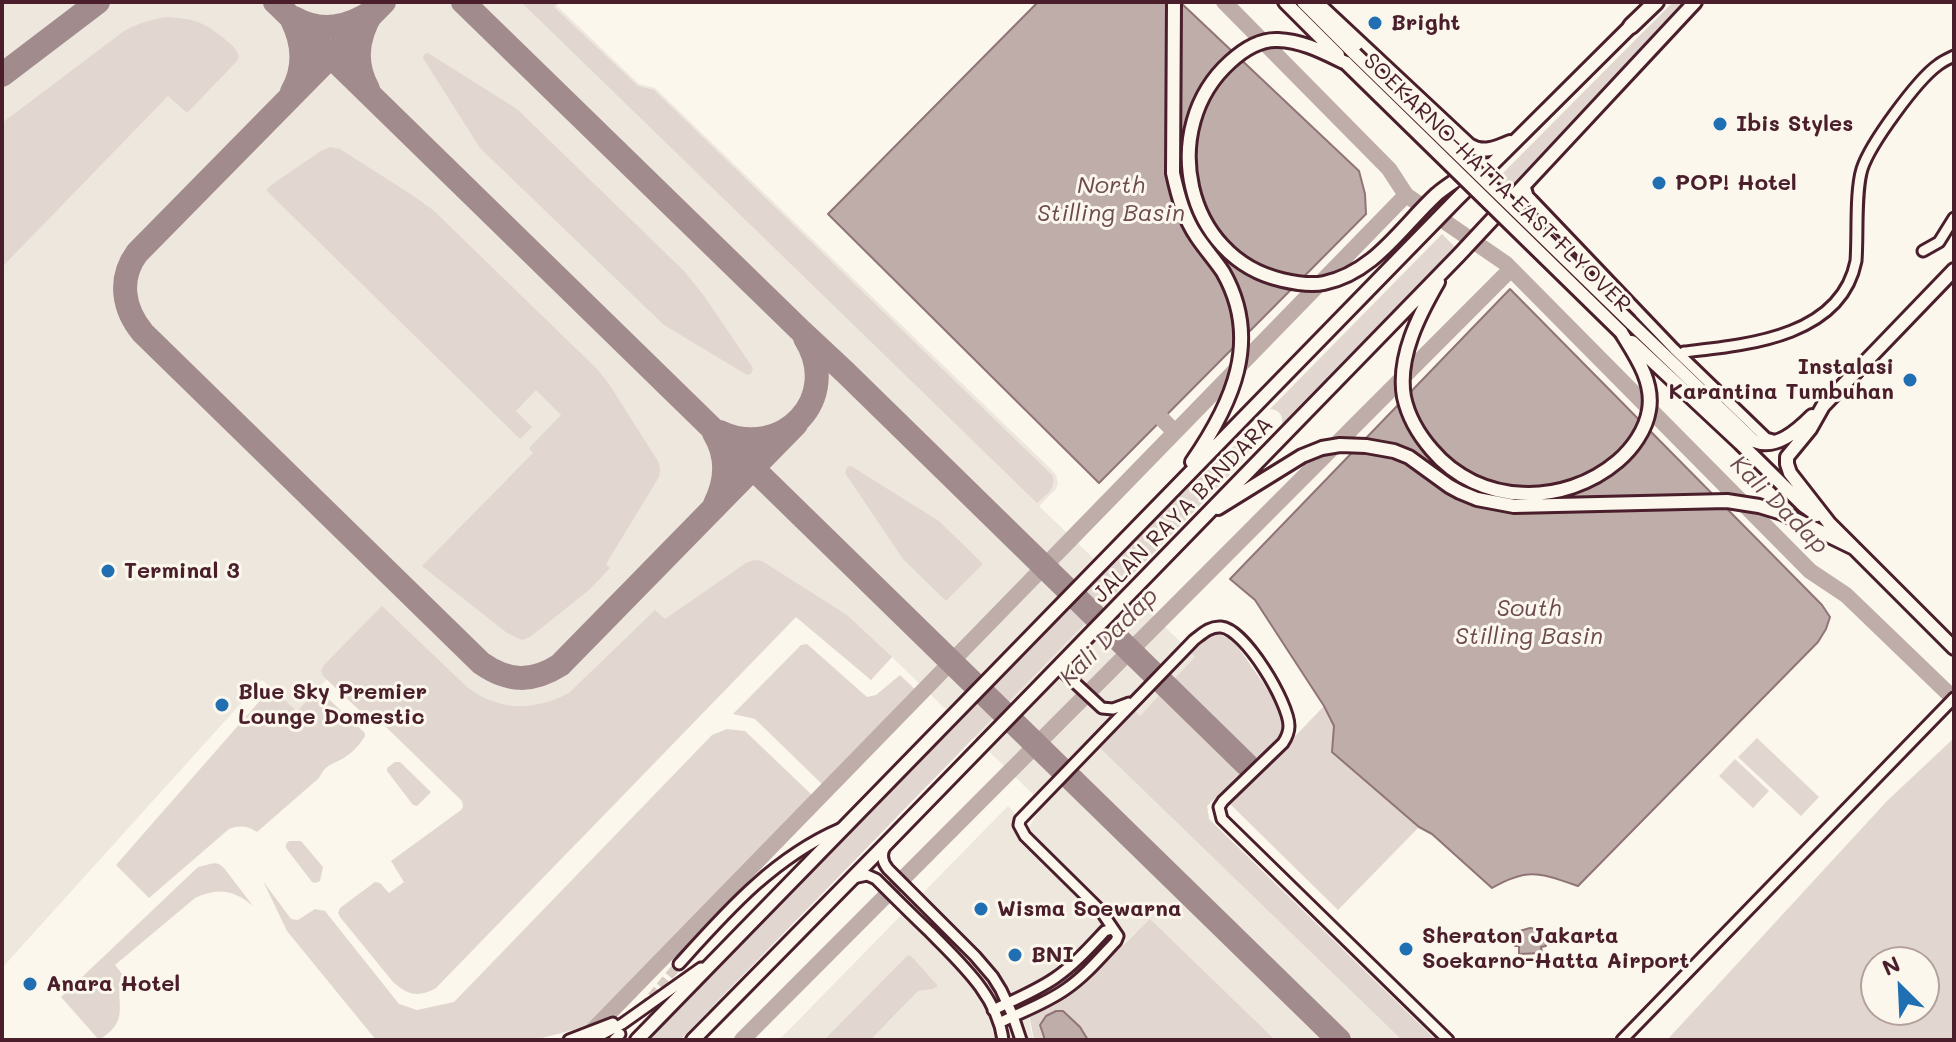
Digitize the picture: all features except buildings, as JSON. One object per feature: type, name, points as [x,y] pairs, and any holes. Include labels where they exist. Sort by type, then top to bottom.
[{"type":"highway","points":[[1631,26],[1653,2]]},
{"type":"main road","points":[[1172,491],[1216,425],[1241,361],[1240,321],[1233,292],[1185,213],[1173,173],[1174,2]]},
{"type":"main road","points":[[1285,2],[1350,59]]},
{"type":"main road","points":[[1303,2],[1350,59]]},
{"type":"main road","points":[[1316,2],[1469,145],[1479,150],[1490,149],[1518,138]]},
{"type":"main road","name":"JALAN RAYA BANDARA","points":[[693,1040],[1459,255],[1695,2]]},
{"type":"main road","name":"JALAN RAYA BANDARA","points":[[637,1040],[1457,199],[1631,26]]},
{"type":"main road","points":[[1350,59],[1305,43],[1274,39],[1242,51],[1225,66],[1202,100],[1194,120],[1188,154],[1196,203],[1202,218],[1222,246],[1246,266],[1262,275],[1297,284],[1324,283],[1351,273],[1373,260],[1438,193],[1485,162],[1500,156]]},
{"type":"main road","name":"SOEKARNO-HATTA EAST FLYOVER","points":[[1350,59],[1625,327]]},
{"type":"main road","points":[[1449,265],[1417,323],[1408,348],[1404,365],[1404,396],[1419,433],[1438,458],[1460,476],[1488,488],[1538,494],[1557,492],[1580,485],[1602,473],[1626,454],[1640,433],[1650,409],[1648,390],[1625,327]]},
{"type":"main road","points":[[1625,327],[1754,441],[1769,445],[1797,430],[1823,406],[1954,270]]},
{"type":"main road","points":[[1625,327],[1803,505],[1829,523]]},
{"type":"main road","points":[[1823,406],[1810,429],[1787,457],[1796,482],[1829,523],[1954,648]]},
{"type":"main road","points":[[1202,519],[1302,456],[1322,448],[1352,445],[1394,451],[1409,457],[1460,492],[1486,501],[1514,506],[1727,501],[1782,513],[1854,548]]},
{"type":"street","points":[[1684,352],[1726,347],[1798,329],[1829,311],[1842,297],[1854,273],[1860,179],[1867,157],[1921,80],[1935,66],[1954,56]]},
{"type":"street","points":[[1525,186],[1528,196],[1674,349],[1766,438],[1781,440]]},
{"type":"street","points":[[1923,251],[1939,242],[1954,218]]},
{"type":"street","points":[[999,1023],[1049,1000],[1075,983],[1116,941],[1117,933],[1101,911],[1025,836],[1019,825],[1020,820],[1194,640],[1215,627],[1227,628],[1267,672],[1288,719],[1289,732],[1283,743],[1223,801],[1219,807],[1220,815],[1229,828],[1448,1040]]},
{"type":"street","points":[[1058,667],[1102,708],[1113,709],[1139,697]]},
{"type":"street","points":[[1622,1040],[1954,698]]},
{"type":"street","points":[[679,964],[764,876],[813,840],[846,826]]},
{"type":"street","points":[[886,844],[882,856],[884,864],[993,977],[1013,1016],[1021,1040]]},
{"type":"street","points":[[851,879],[867,875],[876,879],[965,967],[993,1010],[1003,1040]]},
{"type":"street","points":[[993,1010],[1041,987],[1072,964],[1105,931],[1112,929]]},
{"type":"street","points":[[591,1040],[649,1005],[726,949]]},
{"type":"street","points":[[569,1040],[649,1005]]},
{"type":"shaded area","points":[[2,2],[560,2],[557,6],[639,84],[655,88],[1051,469],[1058,483],[1039,506],[1191,652],[1218,634],[1233,640],[1270,693],[1282,720],[1282,730],[1274,744],[1207,806],[1209,819],[1436,1040],[1243,1040],[1136,932],[1077,988],[1028,1013],[1033,1040],[779,1040],[1008,806],[1029,828],[1044,805],[892,657],[871,680],[796,617],[576,844],[327,679],[297,711],[262,680],[2,968]]},
{"type":"shaded area","points":[[521,2],[558,2],[554,7],[638,86],[654,90],[1053,476],[1052,488],[1047,494],[1037,503]]},
{"type":"shaded area","points":[[1673,2],[1686,2],[1507,195],[1494,182]]},
{"type":"shaded area","points":[[168,17],[200,23],[213,30],[234,48],[239,56],[237,61],[187,113],[168,96],[2,267],[2,123],[124,31]]},
{"type":"shaded area","points":[[428,53],[517,109],[684,271],[753,368],[751,374],[747,375],[664,325],[480,148],[423,58]]},
{"type":"shaded area","points":[[330,147],[340,149],[433,210],[597,369],[659,463],[659,477],[606,564],[610,568],[589,590],[530,637],[522,640],[507,633],[422,566],[533,453],[529,448],[561,415],[536,390],[516,411],[532,427],[520,439],[266,190]]},
{"type":"shaded area","points":[[1442,234],[1456,248],[1281,428],[1281,416],[1270,409]]},
{"type":"shaded area","points":[[1254,428],[1262,434],[1238,466],[680,1040],[649,1040],[1183,493]]},
{"type":"shaded area","points":[[851,466],[939,521],[983,564],[946,601],[903,559],[845,473]]},
{"type":"shaded area","points":[[754,560],[762,561],[847,615],[892,657],[871,680],[796,617],[436,988],[413,994],[393,982],[338,913],[340,908],[375,882],[389,893],[404,882],[391,861],[461,810],[462,801],[382,723],[374,724],[323,676],[321,671],[324,665],[382,606],[479,695],[504,705],[543,703],[569,693],[655,610],[665,619]]},
{"type":"shaded area","points":[[1218,634],[1233,640],[1270,693],[1282,720],[1282,730],[1274,744],[1207,806],[1209,819],[1436,1040],[1402,1040],[1100,748],[1135,711],[1140,716],[1195,657],[1191,653]]},
{"type":"shaded area","points":[[807,644],[867,697],[876,695],[900,675],[923,697],[828,790],[755,719],[733,714],[801,645]]},
{"type":"shaded area","points":[[271,688],[297,711],[318,689],[365,736],[351,753],[326,768],[319,778],[257,832],[244,827],[229,829],[149,898],[116,865]]},
{"type":"shaded area","points":[[1324,706],[1334,726],[1333,752],[1419,827],[1338,910],[1230,804]]},
{"type":"shaded area","points":[[727,729],[745,731],[812,795],[589,1026],[534,1040],[376,1040],[287,931],[263,881],[291,919],[298,920],[315,909],[325,911],[399,1004],[417,1010],[454,1002],[712,735]]},
{"type":"shaded area","points":[[1757,738],[1819,797],[1801,816],[1738,757]]},
{"type":"shaded area","points":[[1954,738],[1954,1040],[1667,1040],[1887,801]]},
{"type":"shaded area","points":[[1735,759],[1769,791],[1753,808],[1719,776]]},
{"type":"shaded area","points":[[395,762],[400,762],[431,792],[417,806],[387,771]]},
{"type":"shaded area","points":[[289,841],[301,841],[323,867],[320,881],[312,882],[286,848]]},
{"type":"shaded area","points":[[214,863],[224,868],[253,906],[239,896],[226,892],[211,892],[195,898],[115,965],[122,974],[119,1018],[116,1025],[99,1040],[61,997],[198,867]]},
{"type":"shaded area","points":[[1150,919],[1275,1040],[1034,1040],[1029,1014],[1077,990]]},
{"type":"shaded area","points":[[908,955],[938,986],[918,991],[870,1040],[824,1040]]},
{"type":"water","name":"North Stilling Basin","points":[[1038,2],[1180,2],[1359,171],[1365,194],[1366,214],[1099,483],[828,214]]},
{"type":"water","name":"South Stilling Basin","points":[[1510,289],[1822,605],[1830,617],[1818,642],[1578,886],[1534,874],[1515,877],[1492,888],[1332,752],[1334,726],[1324,706],[1255,600],[1230,579]]},
{"type":"water","points":[[1530,928],[1544,934],[1546,946],[1541,947],[1542,953],[1519,954],[1519,946],[1515,946],[1513,936]]},
{"type":"water","points":[[1063,1011],[1080,1027],[1088,1040],[1045,1040],[1040,1025],[1046,1016]]},
{"type":"waterway","name":"Kali Dadap","points":[[1224,2],[1389,169],[1406,195],[1505,263],[1810,571],[1846,595],[1954,699]]},
{"type":"waterway","name":"Kali Dadap","points":[[583,1040],[1406,195]]},
{"type":"waterway","name":"Kali Dadap","points":[[742,1040],[1511,269]]},
{"type":"waterway","name":"Kali Dadap","points":[[1162,419],[1175,432]]},
{"type":"taxiway","points":[[2,75],[98,2]]},
{"type":"taxiway","points":[[275,2],[1339,1040]]},
{"type":"taxiway","points":[[384,2],[137,253],[127,273],[125,294],[131,314],[143,333],[481,663],[510,677],[540,675],[560,665],[796,424]]},
{"type":"taxiway","points":[[463,2],[1246,764]]},
{"type":"taxiway","points":[[294,18],[325,27],[354,21],[373,11],[363,30],[359,49],[360,69],[368,89]]},
{"type":"taxiway","points":[[292,20],[299,38],[301,56],[299,74],[292,92]]},
{"type":"taxiway","points":[[720,432],[743,439],[765,438],[784,431],[800,418],[811,402],[816,382],[815,360],[805,338]]},
{"type":"taxiway","points":[[714,433],[724,459],[722,486],[715,504]]},
{"type":"tunnel","points":[[643,1007],[679,964]]},
{"type":"place","name":"Bright","points":[[1375,23]]},
{"type":"place","name":"Ibis Styles","points":[[1720,124]]},
{"type":"place","name":"POP! Hotel","points":[[1659,183]]},
{"type":"place","name":"Instalasi Karantina Tumbuhan","points":[[1910,380]]},
{"type":"place","name":"Terminal 3","points":[[108,571]]},
{"type":"place","name":"Blue Sky Premier Lounge Domestic","points":[[222,705]]},
{"type":"place","name":"Wisma Soewarna","points":[[981,909]]},
{"type":"place","name":"Sheraton Jakarta Soekarno-Hatta Airport","points":[[1406,949]]},
{"type":"place","name":"BNI","points":[[1015,955]]},
{"type":"place","name":"Anara Hotel","points":[[30,984]]}]
